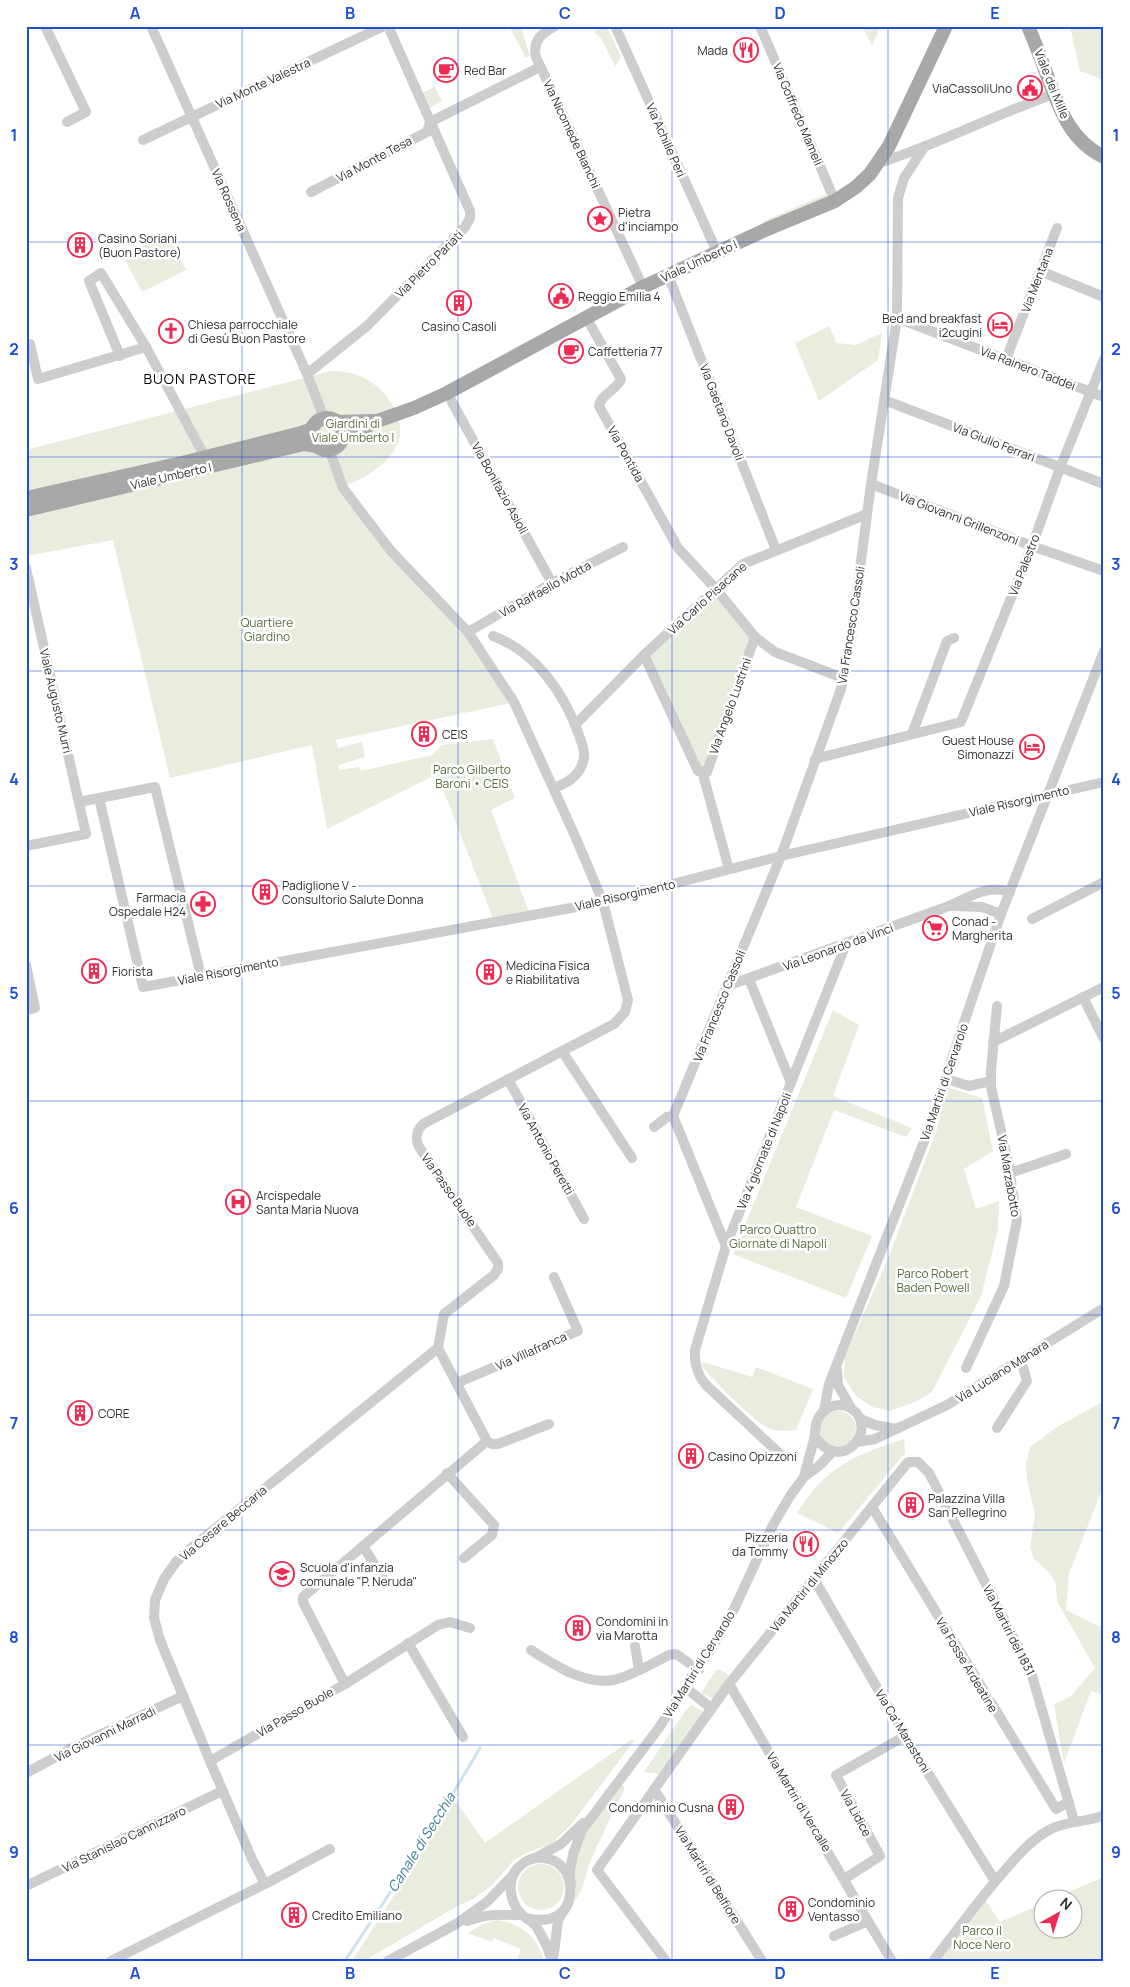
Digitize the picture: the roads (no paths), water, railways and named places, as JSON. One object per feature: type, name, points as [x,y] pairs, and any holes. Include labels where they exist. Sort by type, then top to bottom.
[{"type":"main road","name":"Viale Umberto I","points":[[341,440],[377,421],[414,408],[447,392],[643,287],[835,201],[856,188],[879,163],[946,26]]},
{"type":"main road","name":"Viale dei Mille","points":[[1028,26],[1062,114],[1073,132],[1087,147],[1104,157]]},
{"type":"main road","name":"Viale Umberto I","points":[[330,420],[377,421]]},
{"type":"main road","points":[[330,420],[342,429],[341,440],[338,444],[323,448],[311,438],[312,429],[316,422],[330,420]]},
{"type":"main road","name":"Viale Umberto I","points":[[26,498],[205,457],[312,429]]},
{"type":"main road","name":"Viale Umberto I","points":[[26,510],[304,444],[323,448]]},
{"type":"street","points":[[45,26],[86,112],[67,122]]},
{"type":"street","name":"Via Rossena","points":[[151,26],[307,374]]},
{"type":"street","name":"Via Monte Valestra","points":[[143,140],[384,26]]},
{"type":"street","name":"Via Pietro Pariati","points":[[307,374],[367,326],[468,224],[470,211],[388,26]]},
{"type":"street","points":[[540,67],[535,51],[536,43],[544,33],[555,26]]},
{"type":"street","name":"Via Achille Peri","points":[[615,26],[718,252]]},
{"type":"street","name":"Via Goffredo Mameli","points":[[760,26],[835,201]]},
{"type":"street","name":"Via Nicomede Bianchi","points":[[430,122],[540,67],[643,287]]},
{"type":"street","points":[[879,163],[923,149],[987,120],[1054,94]]},
{"type":"street","name":"Via Monte Tesa","points":[[311,192],[427,132],[430,122]]},
{"type":"street","name":"Via Francesco Cassoli","points":[[673,1116],[781,856],[841,689],[851,638],[867,514],[897,318],[898,198],[904,178],[923,149]]},
{"type":"street","name":"Via Mentana","points":[[1006,360],[1058,228]]},
{"type":"street","points":[[1040,271],[1104,297]]},
{"type":"street","points":[[120,356],[89,281],[101,273],[146,347],[205,457]]},
{"type":"street","name":"Via Gaetano Davoli","points":[[668,275],[776,550]]},
{"type":"street","name":"Via Pontida","points":[[586,317],[621,379],[619,384],[602,399],[599,406],[678,548],[715,588]]},
{"type":"street","name":"Via Rainero Taddei","points":[[897,318],[1104,397]]},
{"type":"street","points":[[30,344],[38,379],[146,347]]},
{"type":"street","name":"Via Palestro","points":[[815,759],[961,722],[1104,360]]},
{"type":"street","points":[[307,374],[330,420]]},
{"type":"street","name":"Via Bonifazio Asioli","points":[[447,392],[552,583]]},
{"type":"street","name":"Via Giulio Ferrari","points":[[884,400],[1104,484]]},
{"type":"street","name":"Via Passo Buole","points":[[323,448],[343,488],[391,551],[468,632],[514,702],[554,788],[603,902],[628,995],[628,1004],[622,1016],[614,1024],[423,1124],[417,1132],[419,1147],[495,1257],[498,1266],[494,1275],[444,1314],[438,1348]]},
{"type":"street","name":"Via Giovanni Grillenzoni","points":[[872,484],[1032,546],[1104,571]]},
{"type":"street","name":"Via Carlo Pisacane","points":[[575,726],[644,655],[744,562],[867,514]]},
{"type":"street","name":"Via Raffaello Motta","points":[[468,632],[552,583],[623,547]]},
{"type":"street","name":"Viale Augusto Murri","points":[[26,568],[86,834],[26,846]]},
{"type":"street","points":[[715,588],[755,636],[775,652],[843,678]]},
{"type":"street","points":[[493,636],[518,648],[551,681],[558,689],[575,726],[584,751],[584,759],[581,767],[572,779],[554,788]]},
{"type":"street","name":"Via Angelo Lustrini","points":[[644,655],[698,771],[706,772],[755,636]]},
{"type":"street","points":[[912,734],[947,641],[954,638]]},
{"type":"street","name":"Via Martiri di Cervarolo","points":[[804,1477],[815,1436],[816,1424],[824,1411],[829,1384],[936,1111],[1001,914],[1104,651]]},
{"type":"street","name":"Via Angelo Lustrini","points":[[702,771],[729,869]]},
{"type":"street","name":"Viale Risorgimento","points":[[99,798],[143,988],[603,902],[781,856],[1104,782]]},
{"type":"street","points":[[79,802],[155,787],[200,976]]},
{"type":"street","points":[[1032,919],[1104,882]]},
{"type":"street","name":"Via Leonardo da Vinci","points":[[727,986],[949,906],[988,889],[1001,889],[1010,892]]},
{"type":"street","name":"Via Leonardo da Vinci","points":[[949,906],[982,907],[1001,914]]},
{"type":"street","name":"Via 4 giornate di Napoli","points":[[781,1455],[705,1384],[698,1372],[695,1358],[697,1343],[726,1246],[846,944]]},
{"type":"street","points":[[26,965],[30,1005]]},
{"type":"street","name":"Via 4 giornate di Napoli","points":[[749,979],[791,1083]]},
{"type":"street","points":[[993,1042],[1104,987]]},
{"type":"street","points":[[1083,997],[1104,1039]]},
{"type":"street","name":"Via Marzabotto","points":[[966,1368],[1004,1286],[1017,1220],[1010,1173],[991,1081],[997,1006]]},
{"type":"street","points":[[562,1051],[632,1158]]},
{"type":"street","points":[[946,1078],[969,1086],[991,1081]]},
{"type":"street","name":"Via Antonio Peretti","points":[[508,1079],[584,1219]]},
{"type":"street","points":[[654,1128],[667,1117],[673,1116],[726,1246]]},
{"type":"street","points":[[1010,1173],[1066,1154]]},
{"type":"street","name":"Via Villafranca","points":[[457,1383],[578,1331],[554,1277]]},
{"type":"street","name":"Via Luciano Manara","points":[[857,1442],[875,1439],[947,1405],[1104,1308]]},
{"type":"street","points":[[438,1348],[487,1440],[492,1444],[498,1444],[549,1424]]},
{"type":"street","name":"Via Cesare Beccaria","points":[[210,1761],[154,1621],[156,1595],[168,1572],[198,1542],[438,1348]]},
{"type":"street","points":[[997,1428],[1027,1381],[1021,1360]]},
{"type":"street","points":[[837,1366],[837,1383],[851,1408],[860,1419],[862,1429],[857,1442]]},
{"type":"street","points":[[824,1411],[832,1406],[841,1404],[851,1408]]},
{"type":"street","points":[[860,1419],[875,1425],[898,1429]]},
{"type":"street","points":[[815,1436],[821,1446],[833,1451]]},
{"type":"street","name":"Via Passo Buole","points":[[210,1761],[345,1684],[302,1599],[487,1440]]},
{"type":"street","name":"Via Martiri di Cervarolo","points":[[553,1961],[558,1921],[570,1897],[570,1872],[573,1854],[582,1830],[658,1729],[698,1670],[735,1607],[777,1518],[790,1496],[804,1477],[820,1465],[833,1451],[842,1452],[857,1442]]},
{"type":"street","name":"Via Martiri del 1831","points":[[908,1462],[915,1461],[921,1464],[928,1473],[1031,1672],[1074,1821]]},
{"type":"street","name":"Via Martiri di Minozzo","points":[[666,1961],[597,1870],[729,1684],[908,1462]]},
{"type":"street","points":[[447,1473],[494,1525],[492,1535],[464,1558]]},
{"type":"street","name":"Via Fosse Ardeatine","points":[[872,1507],[1056,1809],[1069,1802]]},
{"type":"street","points":[[363,1546],[386,1583]]},
{"type":"street","name":"Via Ca' Marastoni","points":[[814,1579],[905,1736],[996,1882]]},
{"type":"street","points":[[345,1684],[442,1623],[450,1622],[470,1628]]},
{"type":"street","points":[[408,1643],[463,1736]]},
{"type":"street","points":[[635,1646],[639,1669]]},
{"type":"street","points":[[531,1650],[568,1672],[598,1681],[614,1680],[669,1655],[676,1654],[698,1670]]},
{"type":"street","name":"Via Martiri di Vercalle","points":[[729,1684],[892,1961]]},
{"type":"street","points":[[686,1688],[711,1708]]},
{"type":"street","name":"Via Giovanni Marradi","points":[[26,1773],[78,1745],[184,1696]]},
{"type":"street","name":"Via Lidice","points":[[844,1879],[880,1856],[836,1775],[905,1736]]},
{"type":"street","points":[[210,1761],[265,1884]]},
{"type":"street","name":"Via Martiri di Belfiore","points":[[654,1790],[762,1961]]},
{"type":"street","name":"Via Stanislao Cannizzaro","points":[[26,1886],[222,1791]]},
{"type":"street","name":"Via Martiri di Cervarolo","points":[[553,1961],[547,1945],[534,1924],[524,1916],[511,1895],[510,1885],[513,1875],[521,1864],[544,1855],[561,1844],[593,1814]]},
{"type":"street","points":[[933,1961],[1014,1859],[1035,1839],[1060,1824],[1089,1820],[1104,1815]]},
{"type":"street","points":[[111,1961],[265,1884],[330,1849]]},
{"type":"street","points":[[534,1858],[546,1858],[561,1866],[568,1875],[571,1886]]},
{"type":"street","points":[[388,1961],[456,1924],[488,1901],[513,1875]]},
{"type":"street","points":[[456,1924],[487,1914],[524,1916],[539,1920],[551,1919],[566,1908]]},
{"type":"street","points":[[834,1936],[868,1921]]},
{"type":"waterway","name":"Canale di Secchia","points":[[345,1961],[433,1827],[480,1748]]},
{"type":"place","name":"Mada","points":[[746,50]]},
{"type":"place","name":"Red Bar","points":[[446,70]]},
{"type":"place","name":"ViaCassoliUno","points":[[1030,88]]},
{"type":"place","name":"Pietra d'inciampo","points":[[600,219]]},
{"type":"place","name":"Casino Soriani (Buon Pastore)","points":[[80,245]]},
{"type":"place","name":"Reggio Emilia 4","points":[[561,296]]},
{"type":"place","name":"Casino Casoli","points":[[459,303]]},
{"type":"place","name":"Bed and breakfast i2cugini","points":[[1000,325]]},
{"type":"place","name":"Chiesa parrocchiale di Gesù Buon Pastore","points":[[171,331]]},
{"type":"place","name":"Caffetteria 77","points":[[571,351]]},
{"type":"place","name":"CEIS","points":[[424,734]]},
{"type":"place","name":"Guest House Simonazzi","points":[[1032,747]]},
{"type":"place","name":"Padiglione V - Consultorio Salute Donna","points":[[265,892]]},
{"type":"place","name":"Farmacia Ospedale H24","points":[[203,904]]},
{"type":"place","name":"Conad - Margherita","points":[[935,928]]},
{"type":"place","name":"Fiorista","points":[[94,971]]},
{"type":"place","name":"Medicina Fisica e Riabilitativa","points":[[489,972]]},
{"type":"place","name":"Arcispedale Santa Maria Nuova","points":[[238,1202]]},
{"type":"place","name":"CORE","points":[[80,1413]]},
{"type":"place","name":"Casino Opizzoni","points":[[691,1456]]},
{"type":"place","name":"Palazzina Villa San Pellegrino","points":[[911,1505]]},
{"type":"place","name":"Pizzeria da Tommy","points":[[806,1544]]},
{"type":"place","name":"Scuola d'infanzia comunale \"P. Neruda\"","points":[[282,1574]]},
{"type":"place","name":"Condomini in via Marotta","points":[[578,1628]]},
{"type":"place","name":"Condominio Cusna","points":[[731,1807]]},
{"type":"place","name":"Condominio Ventasso","points":[[791,1909]]},
{"type":"place","name":"Credito Emiliano","points":[[294,1915]]},
{"type":"district","name":"BUON PASTORE","points":[[200,378]]},
{"type":"park label","name":"Giardini di Viale Umberto I","points":[[353,430]]},
{"type":"park label","name":"Quartiere Giardino","points":[[267,629]]},
{"type":"park label","name":"Parco Gilberto Baroni • CEIS","points":[[472,776]]},
{"type":"park label","name":"Parco Quattro Giornate di Napoli","points":[[778,1236]]},
{"type":"park label","name":"Parco Robert Baden Powell","points":[[933,1280]]},
{"type":"park label","name":"Parco il Noce Nero","points":[[982,1937]]}]
